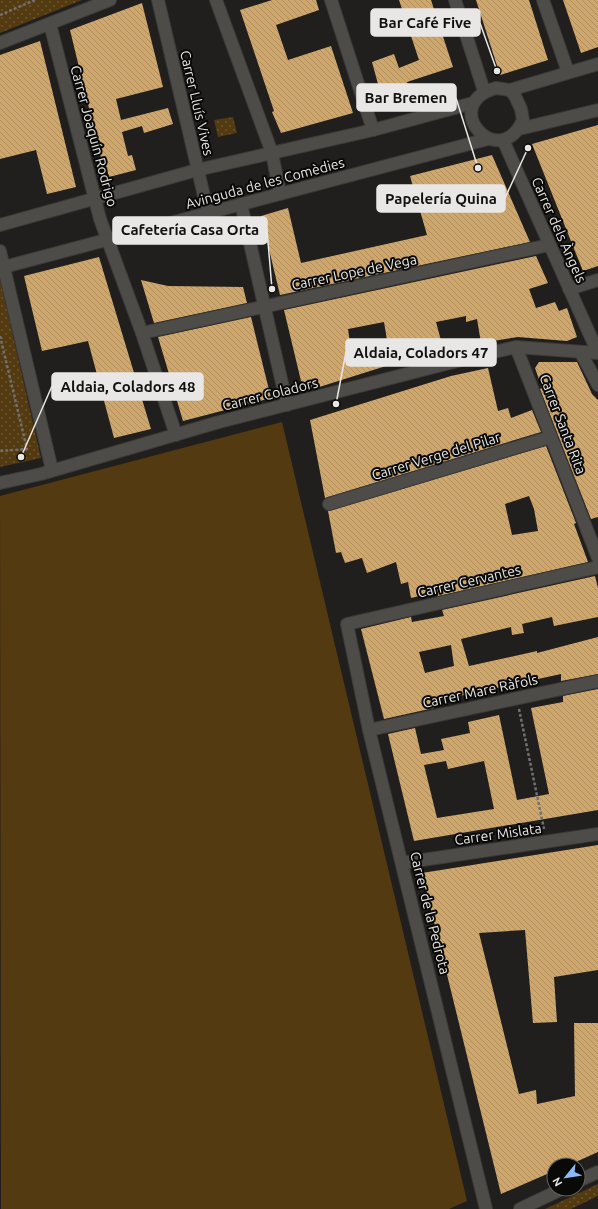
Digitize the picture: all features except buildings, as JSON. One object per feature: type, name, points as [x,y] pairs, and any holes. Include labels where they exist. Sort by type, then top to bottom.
[{"type":"street","points":[[0,43],[110,0]]},
{"type":"street","name":"Carrer Lluís Vives","points":[[158,0],[208,213]]},
{"type":"street","points":[[216,0],[272,153],[280,194]]},
{"type":"street","points":[[331,0],[373,130]]},
{"type":"street","points":[[455,0],[484,92]]},
{"type":"street","points":[[543,0],[568,72]]},
{"type":"street","name":"Carrer Joaquín Rodrigo","points":[[50,24],[94,199],[142,333],[176,435]]},
{"type":"street","points":[[510,90],[521,108],[523,120],[519,129],[512,136],[503,140],[488,139],[478,132],[472,121],[471,114],[473,103],[484,92],[496,88],[510,90],[598,64]]},
{"type":"street","name":"Avinguda de les Comèdies","points":[[0,225],[197,170],[373,130],[473,103]]},
{"type":"street","points":[[519,129],[598,110]]},
{"type":"street","name":"Avinguda de les Comèdies","points":[[4,267],[488,139]]},
{"type":"street","name":"Carrer dels Àngels","points":[[503,140],[598,353]]},
{"type":"street","points":[[241,204],[287,405]]},
{"type":"street","name":"Carrer Lope de Vega","points":[[142,333],[549,245]]},
{"type":"street","points":[[0,251],[52,470]]},
{"type":"street","points":[[569,289],[598,280]]},
{"type":"street","name":"Carrer Coladors","points":[[0,483],[287,405],[516,347],[598,353]]},
{"type":"street","name":"Carrer Santa Rita","points":[[516,347],[598,558]]},
{"type":"street","points":[[581,352],[598,384]]},
{"type":"street","name":"Carrer Verge del Pilar","points":[[329,504],[551,437]]},
{"type":"street","name":"Carrer Cervantes","points":[[347,624],[598,567]]},
{"type":"street","name":"Carrer de la Pedrota","points":[[347,624],[369,730],[486,1209]]},
{"type":"street","name":"Carrer Mare Ràfols","points":[[369,730],[598,681]]},
{"type":"street","name":"Carrer Mislata","points":[[402,863],[598,834]]},
{"type":"street","points":[[586,1177],[598,1172]]},
{"type":"street","points":[[520,1209],[546,1197]]},
{"type":"path","points":[[0,15],[35,0]]},
{"type":"path","points":[[0,336],[27,449],[0,451]]},
{"type":"path","points":[[516,698],[547,842]]},
{"type":"shaded area","points":[[0,0],[82,0],[0,33]]},
{"type":"shaded area","points":[[233,117],[237,133],[218,137],[214,120]]},
{"type":"shaded area","points":[[0,279],[41,458],[0,467]]},
{"type":"shaded area","points":[[282,422],[467,1201],[449,1209],[1,1209],[0,496]]},
{"type":"shaded area","points":[[598,1184],[598,1196],[571,1209],[545,1209],[570,1197],[586,1197],[586,1190]]},
{"type":"place","name":"Bar Café Five","points":[[497,71]]},
{"type":"place","name":"Papelería Quina","points":[[528,148]]},
{"type":"place","name":"Bar Bremen","points":[[478,168]]},
{"type":"place","name":"Cafetería Casa Orta","points":[[272,289]]},
{"type":"place","name":"Aldaia, Coladors 47","points":[[336,404]]},
{"type":"place","name":"Aldaia, Coladors 48","points":[[21,457]]}]
